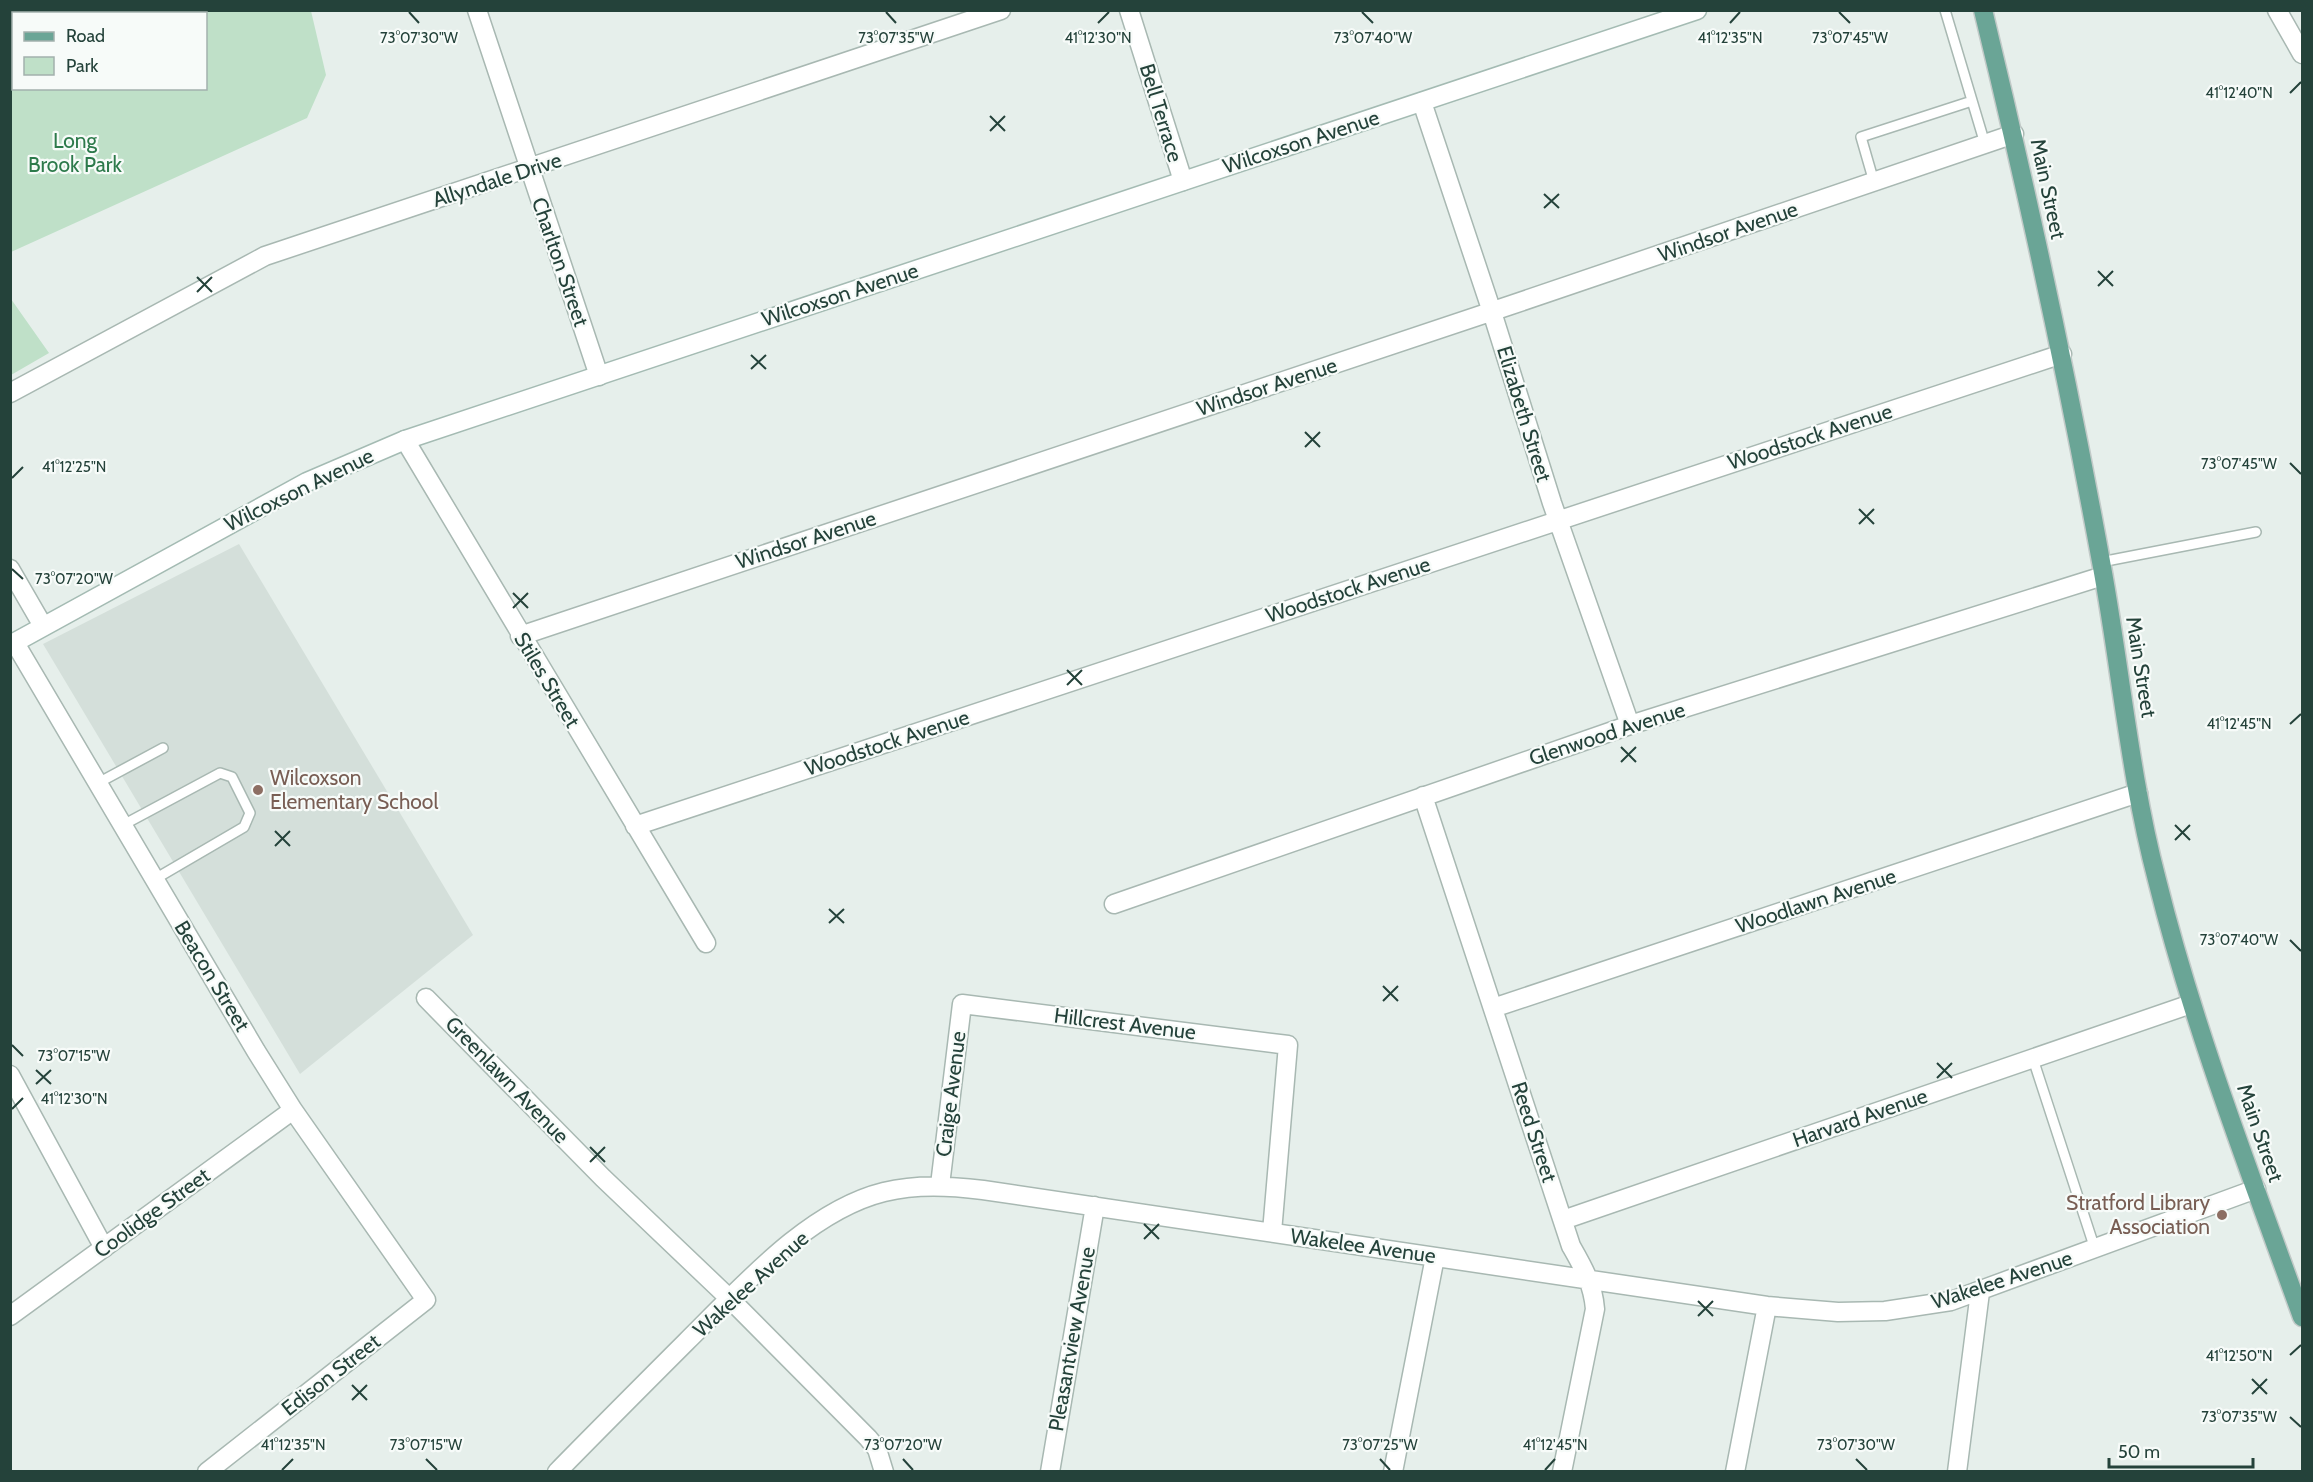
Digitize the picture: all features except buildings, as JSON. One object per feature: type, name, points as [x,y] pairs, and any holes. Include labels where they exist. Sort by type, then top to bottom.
[{"type":"main road","name":"Main Street","points":[[1983,10],[2014,134],[2062,354],[2102,569],[2138,793],[2156,878],[2191,1004],[2302,1317]]},
{"type":"street","name":"Charlton Street","points":[[477,10],[528,170],[599,376]]},
{"type":"street","name":"Bell Terrace","points":[[1129,10],[1183,181]]},
{"type":"street","name":"Wilcoxson Avenue","points":[[13,644],[307,482],[405,440],[1422,102],[1654,18],[1697,10]]},
{"type":"street","points":[[2277,10],[2302,54]]},
{"type":"street","name":"Allyndale Drive","points":[[10,393],[265,256],[528,170],[993,12]]},
{"type":"street","name":"Elizabeth Street","points":[[1422,102],[1558,520],[1630,725]]},
{"type":"street","name":"Windsor Avenue","points":[[520,636],[1492,312],[2014,134]]},
{"type":"street","name":"Woodstock Avenue","points":[[635,826],[2062,354]]},
{"type":"street","name":"Stiles Street","points":[[405,440],[520,636],[706,943]]},
{"type":"street","points":[[10,568],[43,626]]},
{"type":"street","name":"Glenwood Avenue","points":[[1114,904],[1630,725],[2102,569]]},
{"type":"street","name":"Beacon Street","points":[[13,644],[294,1110],[426,1300]]},
{"type":"street","name":"Woodlawn Avenue","points":[[1493,1008],[2138,793]]},
{"type":"street","name":"Reed Street","points":[[1423,796],[1571,1246],[1590,1280],[1594,1309],[1562,1472]]},
{"type":"street","name":"Greenlawn Avenue","points":[[426,998],[603,1178],[730,1299],[868,1438],[877,1449],[884,1472]]},
{"type":"street","name":"Hillcrest Avenue","points":[[962,1004],[1288,1045],[1272,1232]]},
{"type":"street","name":"Craige Avenue","points":[[940,1185],[962,1004]]},
{"type":"street","name":"Harvard Avenue","points":[[1563,1220],[2191,1004]]},
{"type":"street","points":[[10,1075],[104,1248]]},
{"type":"street","name":"Coolidge Street","points":[[10,1316],[294,1110]]},
{"type":"street","name":"Wakelee Avenue","points":[[557,1472],[730,1299],[788,1246],[845,1208],[883,1192],[940,1185],[1767,1306],[1838,1312],[1923,1307],[1980,1292],[2256,1189]]},
{"type":"street","name":"Pleasantview Avenue","points":[[1050,1472],[1095,1206]]},
{"type":"street","points":[[1393,1472],[1435,1257]]},
{"type":"street","points":[[1957,1472],[1980,1292]]},
{"type":"street","name":"Edison Street","points":[[207,1472],[426,1300]]},
{"type":"street","points":[[1735,1472],[1767,1306]]},
{"type":"lane","points":[[1945,10],[1985,144]]},
{"type":"lane","points":[[1874,182],[1861,137],[1972,101]]},
{"type":"lane","points":[[2102,569],[2256,532]]},
{"type":"lane","points":[[98,783],[163,748]]},
{"type":"lane","points":[[123,825],[220,773],[232,777],[250,813],[244,827],[155,879]]},
{"type":"lane","points":[[2033,1059],[2095,1249]]},
{"type":"shaded area","name":"Wilcoxson Elementary School","points":[[239,544],[473,935],[300,1074],[43,644]]},
{"type":"green space","name":"Long Brook Park","points":[[10,11],[311,11],[326,75],[307,118],[11,252]]},
{"type":"green space","points":[[11,299],[49,353],[10,375]]},
{"type":"place","name":"Wilcoxson Elementary School","points":[[258,790]]},
{"type":"place","name":"Stratford Library Association","points":[[2222,1215]]}]
